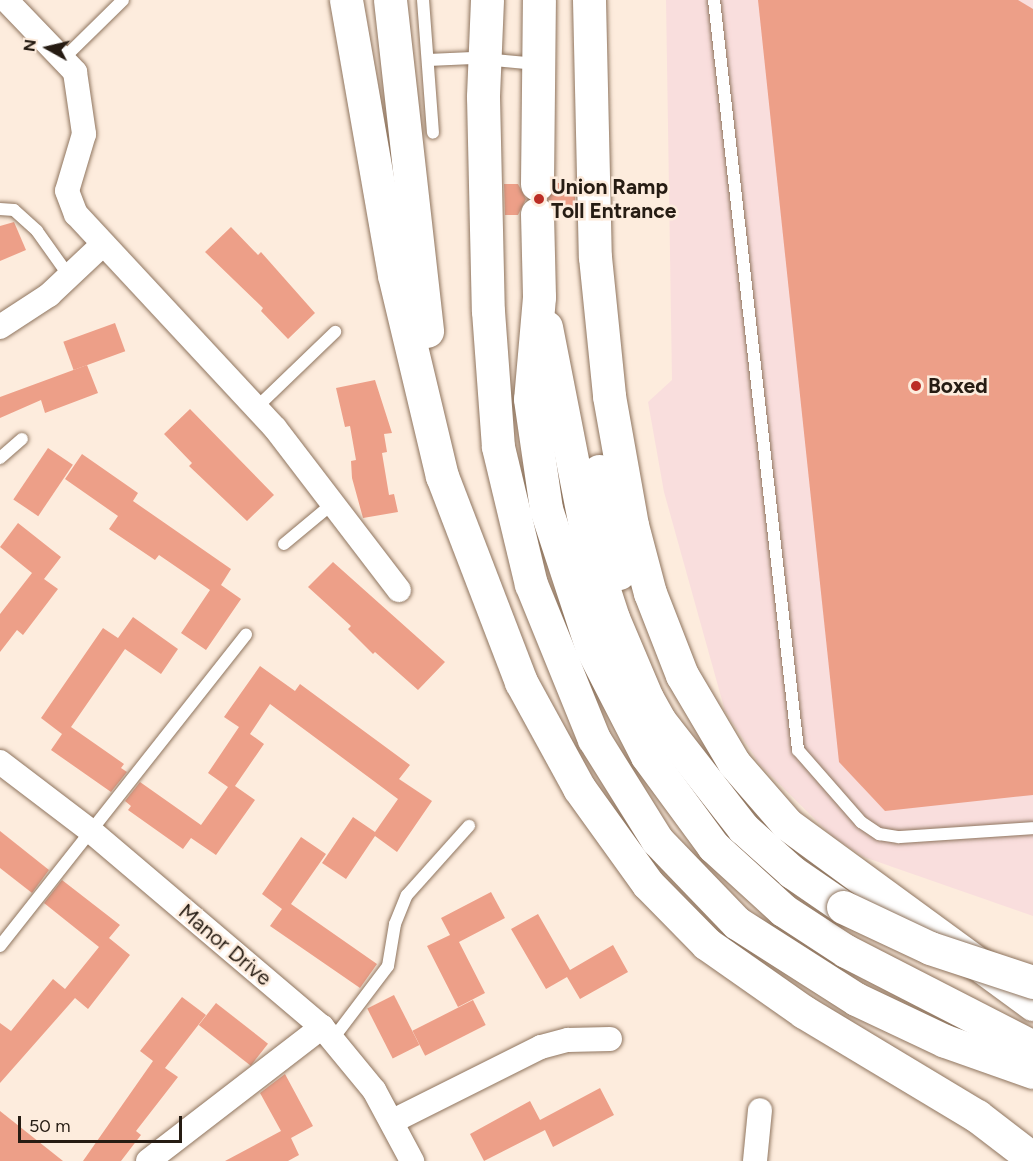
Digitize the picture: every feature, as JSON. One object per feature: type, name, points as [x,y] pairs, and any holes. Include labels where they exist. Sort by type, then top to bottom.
[{"type":"highway","points":[[346,0],[408,340],[451,504],[521,682],[558,753],[601,822],[662,899],[707,944],[746,974],[976,1116],[1033,1159]]},
{"type":"highway","points":[[390,0],[422,299],[477,568]]},
{"type":"highway","points":[[487,0],[484,58],[494,413],[513,519],[555,652],[623,793],[674,861],[737,923],[856,999],[934,1036],[1033,1072]]},
{"type":"highway","points":[[539,0],[537,199],[539,297],[530,399],[552,533],[592,649],[662,779],[713,846],[783,910],[846,951],[1033,1047]]},
{"type":"highway","points":[[589,0],[595,257],[593,401],[607,520],[645,659],[698,772]]},
{"type":"highway","points":[[595,257],[609,396],[632,525],[665,634],[712,730],[747,780],[794,830],[1033,1004]]},
{"type":"highway","points":[[539,297],[582,516],[604,594],[647,698],[698,772],[759,844],[843,907],[930,948],[1033,981]]},
{"type":"street","points":[[17,4],[69,66],[84,134],[67,191],[76,214],[102,245],[256,408],[399,590]]},
{"type":"street","points":[[0,327],[69,276],[102,245]]},
{"type":"street","name":"Manor Drive","points":[[0,762],[92,832],[327,1034],[393,1121],[412,1161]]},
{"type":"street","points":[[148,1161],[327,1034]]},
{"type":"street","points":[[393,1121],[541,1047],[568,1040],[610,1039]]},
{"type":"street","points":[[755,1161],[760,1110]]},
{"type":"lane","points":[[69,66],[123,0]]},
{"type":"lane","points":[[423,0],[433,133]]},
{"type":"lane","points":[[714,0],[798,750],[856,817],[879,834],[899,837],[1033,828]]},
{"type":"lane","points":[[428,60],[484,58],[538,64]]},
{"type":"lane","points":[[0,209],[14,210],[37,231],[69,276]]},
{"type":"lane","points":[[256,408],[335,332]]},
{"type":"lane","points":[[0,458],[22,439]]},
{"type":"lane","points":[[284,544],[332,504]]},
{"type":"lane","points":[[0,946],[246,635]]},
{"type":"lane","points":[[327,1034],[388,966],[395,924],[407,895],[469,826]]},
{"type":"shaded area","name":"Boxed","points":[[666,0],[1033,0],[1033,916],[864,857],[833,837],[760,765],[725,711],[664,492],[648,402],[672,380]]},
{"type":"building","name":"Boxed","points":[[758,0],[1018,0],[1033,9],[1033,795],[885,811],[839,762]]},
{"type":"building","points":[[556,183],[575,183],[575,214],[556,214],[548,199]]},
{"type":"building","points":[[504,184],[518,184],[526,199],[518,215],[505,215]]},
{"type":"building","points":[[14,222],[26,250],[0,261],[0,226]]},
{"type":"building","points":[[231,227],[258,255],[261,252],[315,313],[288,339],[261,311],[263,308],[205,252]]},
{"type":"building","points":[[115,323],[125,351],[74,370],[63,342]]},
{"type":"building","points":[[87,365],[98,393],[45,413],[41,400],[0,418],[0,397]]},
{"type":"building","points":[[375,380],[392,433],[384,434],[387,452],[382,453],[389,495],[394,494],[398,512],[363,518],[352,478],[351,461],[356,460],[350,426],[345,427],[336,388]]},
{"type":"building","points":[[190,409],[274,495],[247,521],[189,466],[192,463],[164,434]]},
{"type":"building","points":[[48,448],[73,465],[38,516],[13,499]]},
{"type":"building","points":[[82,454],[138,493],[133,501],[231,569],[221,585],[241,599],[206,650],[181,633],[210,590],[159,555],[155,560],[109,529],[118,516],[65,479]]},
{"type":"building","points":[[18,523],[61,557],[44,579],[58,589],[23,635],[17,630],[0,652],[0,614],[32,573],[0,547]]},
{"type":"building","points":[[333,562],[445,662],[418,690],[375,652],[373,654],[348,629],[351,626],[308,587]]},
{"type":"building","points":[[133,617],[178,649],[161,674],[125,649],[71,727],[124,764],[121,768],[127,772],[111,792],[51,750],[62,734],[41,718],[103,628],[118,638]]},
{"type":"building","points":[[260,666],[295,691],[300,684],[410,765],[399,779],[432,801],[397,852],[375,836],[346,879],[322,863],[353,817],[375,832],[398,799],[270,704],[250,734],[264,744],[235,786],[255,800],[216,855],[191,838],[183,849],[128,810],[131,806],[125,801],[140,782],[201,825],[228,787],[208,773],[239,727],[224,717]]},
{"type":"building","points":[[0,831],[49,870],[32,893],[0,868]]},
{"type":"building","points":[[301,837],[326,854],[291,904],[377,964],[360,988],[270,926],[282,909],[262,894]]},
{"type":"building","points":[[62,880],[120,925],[109,938],[130,955],[88,1009],[75,998],[0,1083],[0,1023],[11,1031],[53,979],[65,989],[99,947],[44,903]]},
{"type":"building","points":[[491,892],[505,918],[459,942],[485,993],[458,1007],[427,946],[450,935],[441,918]]},
{"type":"building","points":[[538,914],[570,970],[613,945],[628,972],[580,999],[567,977],[546,989],[511,929]]},
{"type":"building","points":[[394,995],[419,1045],[393,1059],[367,1009]]},
{"type":"building","points":[[182,997],[206,1015],[165,1068],[178,1077],[136,1131],[141,1135],[121,1161],[83,1161],[153,1061],[140,1051]]},
{"type":"building","points":[[473,1000],[486,1025],[425,1056],[412,1031]]},
{"type":"building","points":[[216,1003],[268,1044],[251,1066],[199,1025]]},
{"type":"building","points":[[285,1074],[313,1126],[291,1138],[299,1155],[288,1161],[225,1161],[281,1131],[260,1093]]},
{"type":"building","points":[[600,1088],[614,1115],[553,1147],[545,1130],[484,1161],[470,1134],[530,1101],[540,1120]]},
{"type":"building","points":[[0,1111],[63,1161],[0,1161]]},
{"type":"place","name":"Union Ramp Toll Entrance","points":[[539,199]]},
{"type":"place","name":"Boxed","points":[[916,386]]}]
